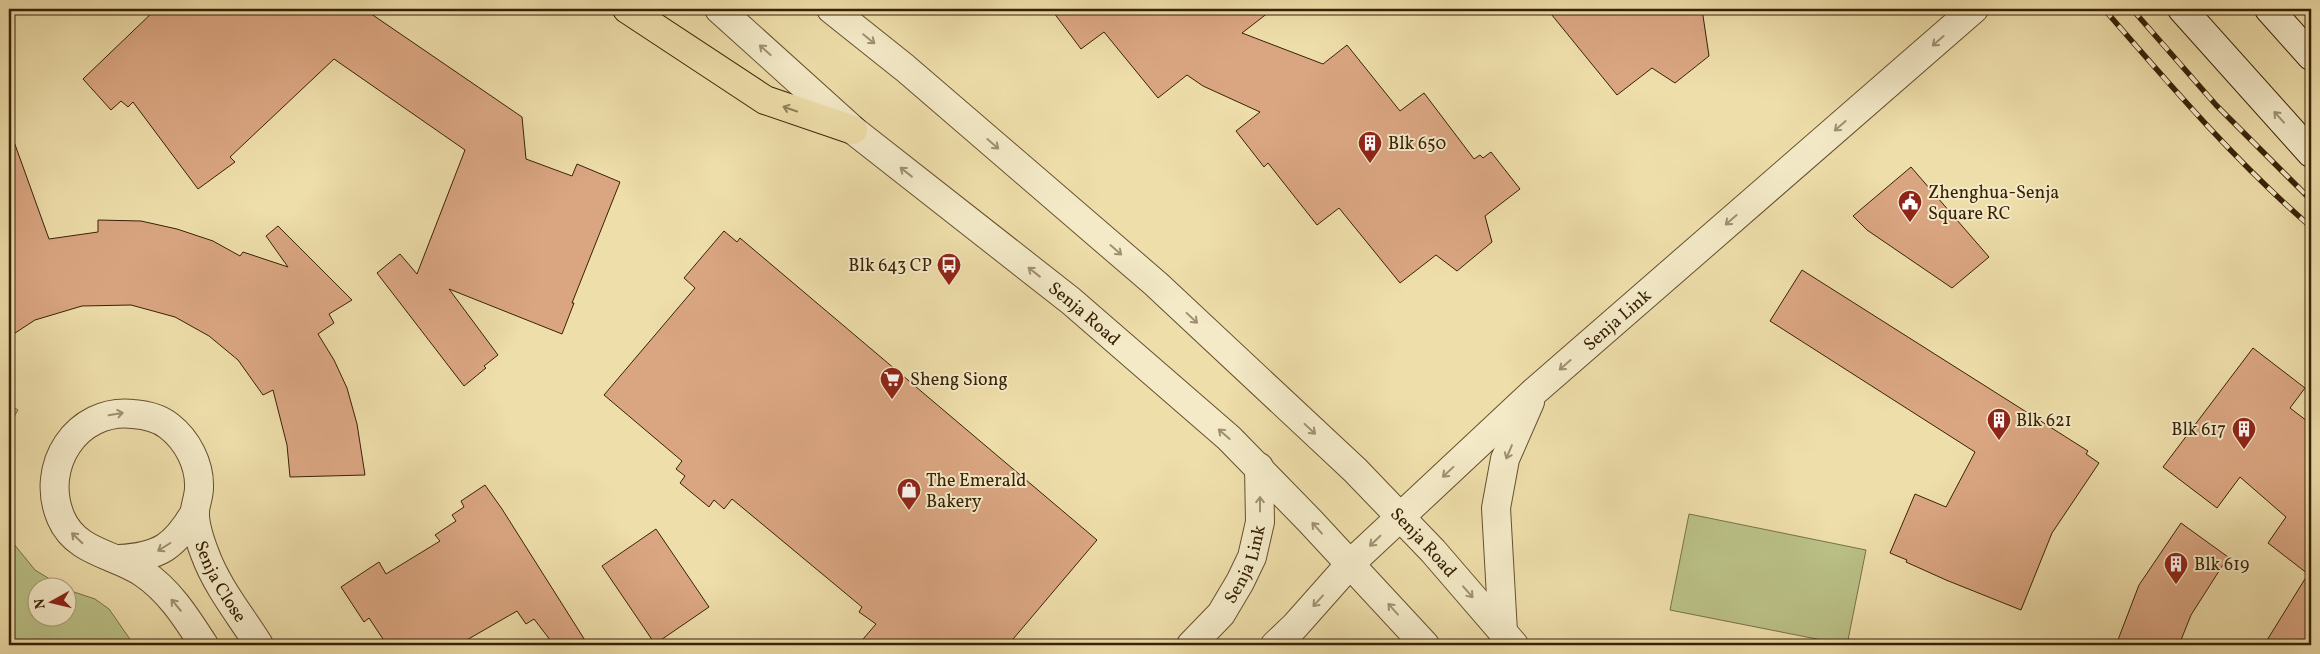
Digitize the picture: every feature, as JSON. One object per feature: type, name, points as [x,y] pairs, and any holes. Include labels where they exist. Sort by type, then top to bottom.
[{"type":"highway","points":[[627,9],[765,100],[853,130]]},
{"type":"street","name":"Senja Road","points":[[719,9],[853,130],[1071,301],[1229,438],[1259,467],[1425,645]]},
{"type":"street","name":"Senja Road","points":[[831,9],[905,68],[1156,284],[1355,470],[1400,517],[1509,639]]},
{"type":"street","name":"Senja Link","points":[[1275,645],[1295,626],[1350,564],[1535,391],[1974,9]]},
{"type":"street","points":[[2182,9],[2311,153]]},
{"type":"street","points":[[2269,9],[2311,56]]},
{"type":"street","points":[[1509,639],[1496,508],[1505,459],[1535,391]]},
{"type":"street","name":"Senja Close","points":[[119,559],[143,558],[165,548],[183,532],[195,512],[199,488],[196,464],[185,442],[168,425],[146,415],[122,413],[99,418],[78,430],[63,450],[55,472],[54,496],[61,520],[76,539],[96,553],[119,559],[145,574],[164,591],[182,612],[204,645]]},
{"type":"street","name":"Senja Link","points":[[1191,645],[1221,614],[1252,557],[1260,522],[1259,467]]},
{"type":"street","name":"Senja Close","points":[[195,512],[206,556],[260,645]]},
{"type":"green space","points":[[9,404],[18,410],[9,425]]},
{"type":"green space","points":[[1689,514],[1866,550],[1847,645],[1670,610]]},
{"type":"green space","points":[[9,538],[35,570],[45,576],[28,576],[28,626],[78,626],[78,593],[95,599],[109,609],[134,645],[9,645]]},
{"type":"building","points":[[156,9],[364,9],[522,117],[526,159],[572,176],[577,164],[620,182],[572,303],[574,303],[562,334],[449,289],[498,355],[484,366],[486,368],[464,386],[377,273],[400,254],[417,274],[465,150],[334,59],[230,157],[235,162],[198,189],[133,102],[128,107],[121,101],[111,110],[83,79]]},
{"type":"building","name":"Blk 650","points":[[1051,9],[1273,9],[1242,33],[1323,64],[1347,45],[1400,111],[1424,93],[1474,159],[1480,155],[1483,158],[1491,152],[1520,189],[1485,216],[1492,242],[1457,271],[1436,255],[1400,283],[1339,208],[1317,225],[1268,163],[1264,167],[1236,131],[1260,112],[1203,86],[1187,75],[1158,98],[1104,32],[1081,49]]},
{"type":"building","points":[[1547,9],[1702,9],[1709,56],[1675,83],[1652,68],[1617,95]]},
{"type":"building","points":[[9,139],[13,139],[49,239],[98,232],[98,220],[141,221],[177,229],[213,241],[240,256],[243,252],[288,267],[266,236],[278,226],[352,300],[329,314],[334,323],[318,334],[334,360],[347,388],[357,424],[365,475],[290,477],[287,445],[273,390],[263,395],[238,360],[209,336],[175,317],[131,305],[82,306],[35,320],[9,337]]},
{"type":"building","name":"Zhenghua-Senja Square RC","points":[[1911,167],[1989,257],[1952,288],[1867,230],[1853,216]]},
{"type":"building","points":[[724,231],[737,242],[740,238],[1097,540],[1008,645],[858,645],[876,624],[859,612],[862,607],[732,499],[724,509],[714,500],[709,507],[680,483],[685,476],[676,469],[682,461],[604,395],[695,288],[684,278]]},
{"type":"building","name":"Blk 621","points":[[1802,270],[2088,451],[2086,454],[2099,463],[2052,533],[2021,610],[1946,580],[1890,553],[1915,494],[1946,507],[1975,452],[1770,321]]},
{"type":"building","name":"Blk 617","points":[[2253,348],[2305,388],[2290,408],[2311,424],[2311,645],[2264,645],[2308,574],[2268,543],[2286,517],[2240,477],[2217,508],[2163,467]]},
{"type":"building","points":[[485,485],[588,645],[554,645],[534,619],[526,624],[517,611],[458,645],[387,645],[369,618],[364,622],[341,587],[379,562],[386,574],[440,541],[435,535],[456,521],[452,515],[464,507],[461,501]]},
{"type":"building","name":"Blk 619","points":[[2181,523],[2228,557],[2191,615],[2179,645],[2116,645],[2139,585]]},
{"type":"building","points":[[656,529],[709,607],[655,644],[602,566]]},
{"type":"railway","points":[[2104,9],[2178,94],[2230,149],[2311,227]]},
{"type":"railway","points":[[2132,9],[2216,105],[2311,200]]},
{"type":"place","name":"Blk 650","points":[[1370,164]]},
{"type":"place","name":"Zhenghua-Senja Square RC","points":[[1910,223]]},
{"type":"place","name":"Blk 643 CP","points":[[949,286]]},
{"type":"place","name":"Sheng Siong","points":[[892,400]]},
{"type":"place","name":"Blk 621","points":[[1999,441]]},
{"type":"place","name":"Blk 617","points":[[2244,450]]},
{"type":"place","name":"The Emerald Bakery","points":[[909,511]]},
{"type":"place","name":"Blk 619","points":[[2176,585]]}]
